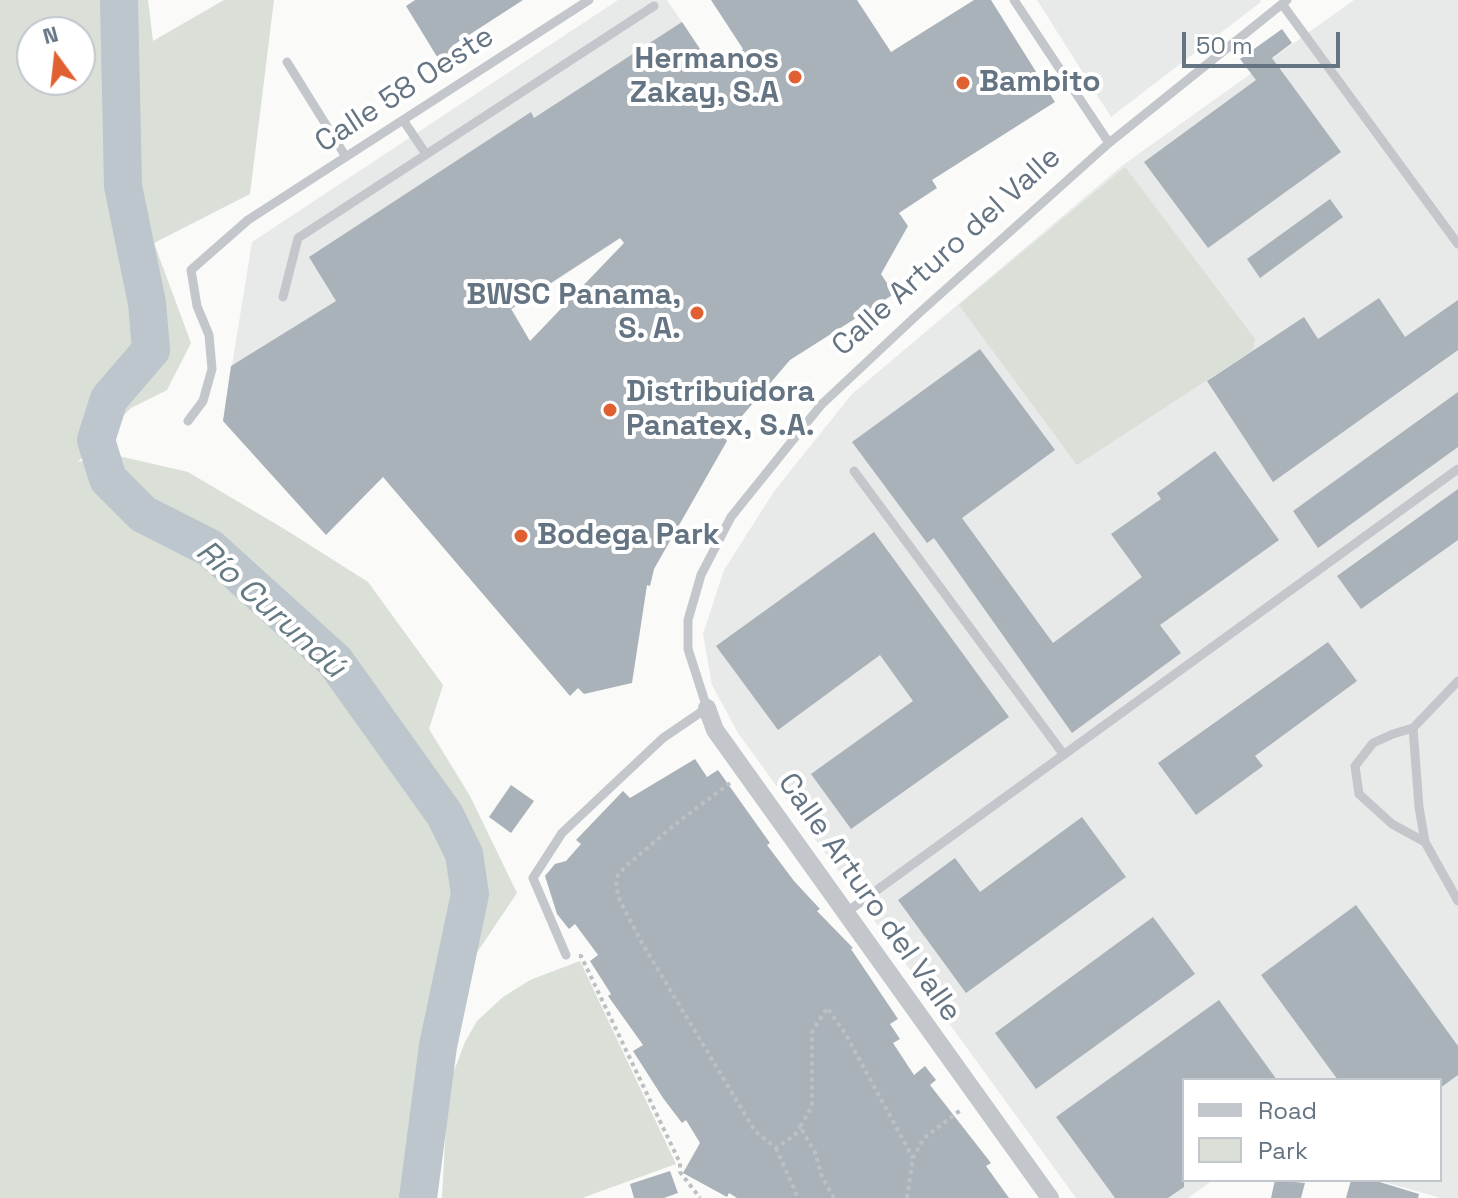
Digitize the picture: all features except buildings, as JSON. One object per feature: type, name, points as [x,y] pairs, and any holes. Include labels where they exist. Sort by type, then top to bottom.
[{"type":"street","name":"Calle Arturo del Valle","points":[[707,708],[715,730],[1050,1198]]},
{"type":"lane","name":"Calle 58 Oeste","points":[[188,421],[203,401],[212,369],[209,335],[197,306],[191,270],[248,220],[589,0]]},
{"type":"lane","points":[[1014,0],[1109,143]]},
{"type":"lane","points":[[1284,2],[1458,244]]},
{"type":"lane","name":"Calle Arturo del Valle","points":[[707,708],[688,649],[688,620],[701,575],[731,517],[821,405],[1109,143],[1284,2]]},
{"type":"lane","points":[[283,297],[298,238],[654,6]]},
{"type":"lane","points":[[287,62],[346,157]]},
{"type":"lane","points":[[403,120],[426,154]]},
{"type":"lane","points":[[844,914],[1458,469]]},
{"type":"lane","points":[[854,471],[1064,755]]},
{"type":"lane","points":[[1425,842],[1392,824],[1359,794],[1355,766],[1373,743],[1413,728],[1458,681]]},
{"type":"lane","points":[[566,955],[533,878],[562,833],[663,738],[707,708]]},
{"type":"lane","points":[[1413,728],[1425,842],[1458,901]]},
{"type":"path","points":[[732,781],[626,866],[618,875],[616,886],[620,901],[642,943],[755,1131],[776,1148],[798,1198]]},
{"type":"path","points":[[566,955],[581,956],[680,1163],[680,1172],[700,1198]]},
{"type":"path","points":[[776,1148],[795,1135],[812,1106],[812,1032],[827,1008],[845,1033],[913,1158]]},
{"type":"path","points":[[907,1198],[913,1158],[924,1138],[978,1098]]},
{"type":"path","points":[[800,1127],[815,1152],[822,1177],[834,1198]]},
{"type":"shaded area","points":[[618,0],[667,0],[765,144],[512,309],[524,331],[326,535],[223,421],[252,242]]},
{"type":"shaded area","points":[[1037,0],[1260,0],[1261,2],[1111,117]]},
{"type":"shaded area","points":[[1354,0],[1458,0],[1458,1198],[1441,1198],[1384,1182],[1442,1182],[1442,1078],[1182,1078],[1182,1182],[1210,1182],[1188,1198],[1076,1198],[738,733],[712,685],[703,634],[724,570],[775,490],[852,394],[1123,165]]},
{"type":"green space","points":[[0,0],[148,0],[153,41],[224,0],[274,0],[250,194],[154,243],[191,343],[167,390],[131,408],[78,462],[110,454],[188,472],[286,530],[368,582],[443,685],[429,729],[470,796],[517,893],[474,957],[447,1061],[427,1198],[0,1198]]},
{"type":"green space","points":[[1125,167],[1255,339],[1253,350],[1077,465],[959,305]]},
{"type":"green space","points":[[580,961],[676,1164],[582,1198],[442,1198],[448,1087],[465,1042],[477,1021],[503,997],[530,980]]},
{"type":"waterway","name":"Río Curundú","points":[[119,0],[123,186],[147,303],[151,350],[109,399],[96,440],[108,479],[143,514],[210,548],[335,661],[445,815],[464,854],[470,894],[438,1046],[418,1198]]},
{"type":"place","name":"Hermanos Zakay, S.A","points":[[795,77]]},
{"type":"place","name":"Bambito","points":[[963,83]]},
{"type":"place","name":"BWSC Panama, S. A.","points":[[697,313]]},
{"type":"place","name":"Distribuidora Panatex, S.A.","points":[[610,410]]},
{"type":"place","name":"Bodega Park","points":[[521,536]]}]
